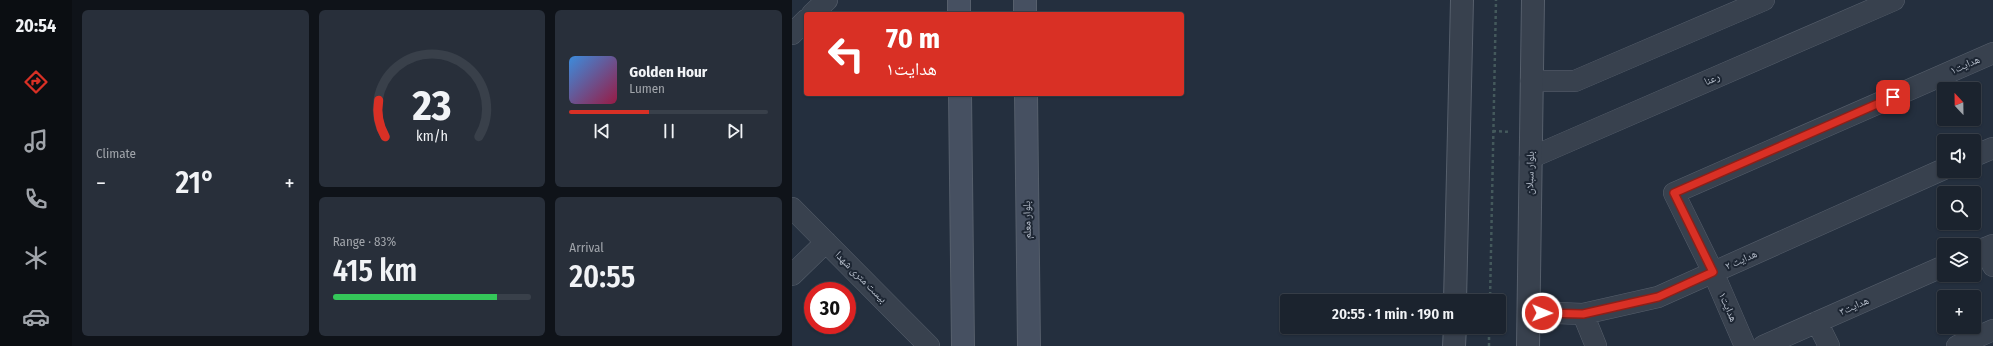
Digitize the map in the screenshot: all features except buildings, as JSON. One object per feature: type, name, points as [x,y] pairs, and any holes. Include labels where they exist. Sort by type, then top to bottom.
[{"type":"main road","points":[[959,0],[959,12]]},
{"type":"main road","points":[[1025,0],[1025,12]]},
{"type":"main road","points":[[960,96],[963,346]]},
{"type":"main road","name":"بلوار معلم","points":[[1026,96],[1029,346]]},
{"type":"street","points":[[814,12],[827,0]]},
{"type":"street","points":[[1455,294],[1462,0]]},
{"type":"street","name":"بلوار سبلان","points":[[1528,346],[1533,0]]},
{"type":"street","points":[[1531,81],[1575,82],[1764,0]]},
{"type":"street","name":"رعنا","points":[[1530,158],[1894,0]]},
{"type":"street","points":[[792,34],[804,22]]},
{"type":"street","name":"هدایت۱","points":[[1745,346],[1713,272],[1674,193],[1993,53]]},
{"type":"street","points":[[1981,153],[1993,148]]},
{"type":"street","name":"هدایت ۲","points":[[1528,312],[1583,314],[1658,297],[1937,172]]},
{"type":"street","name":"بیست متری شهدا","points":[[792,208],[929,346]]},
{"type":"street","points":[[792,276],[826,242]]},
{"type":"street","name":"هدایت۳","points":[[1763,346],[1937,269]]},
{"type":"street","points":[[1583,314],[1596,346]]},
{"type":"street","points":[[1817,322],[1828,346]]},
{"type":"street","points":[[1957,346],[1993,330]]},
{"type":"street","points":[[1454,346],[1455,334]]},
{"type":"path","points":[[1490,294],[1496,0]]},
{"type":"path","points":[[1489,334],[1489,346]]},
{"type":"route","points":[[1542,313],[1583,314],[1658,297],[1713,272],[1674,193],[1893,97]]}]
